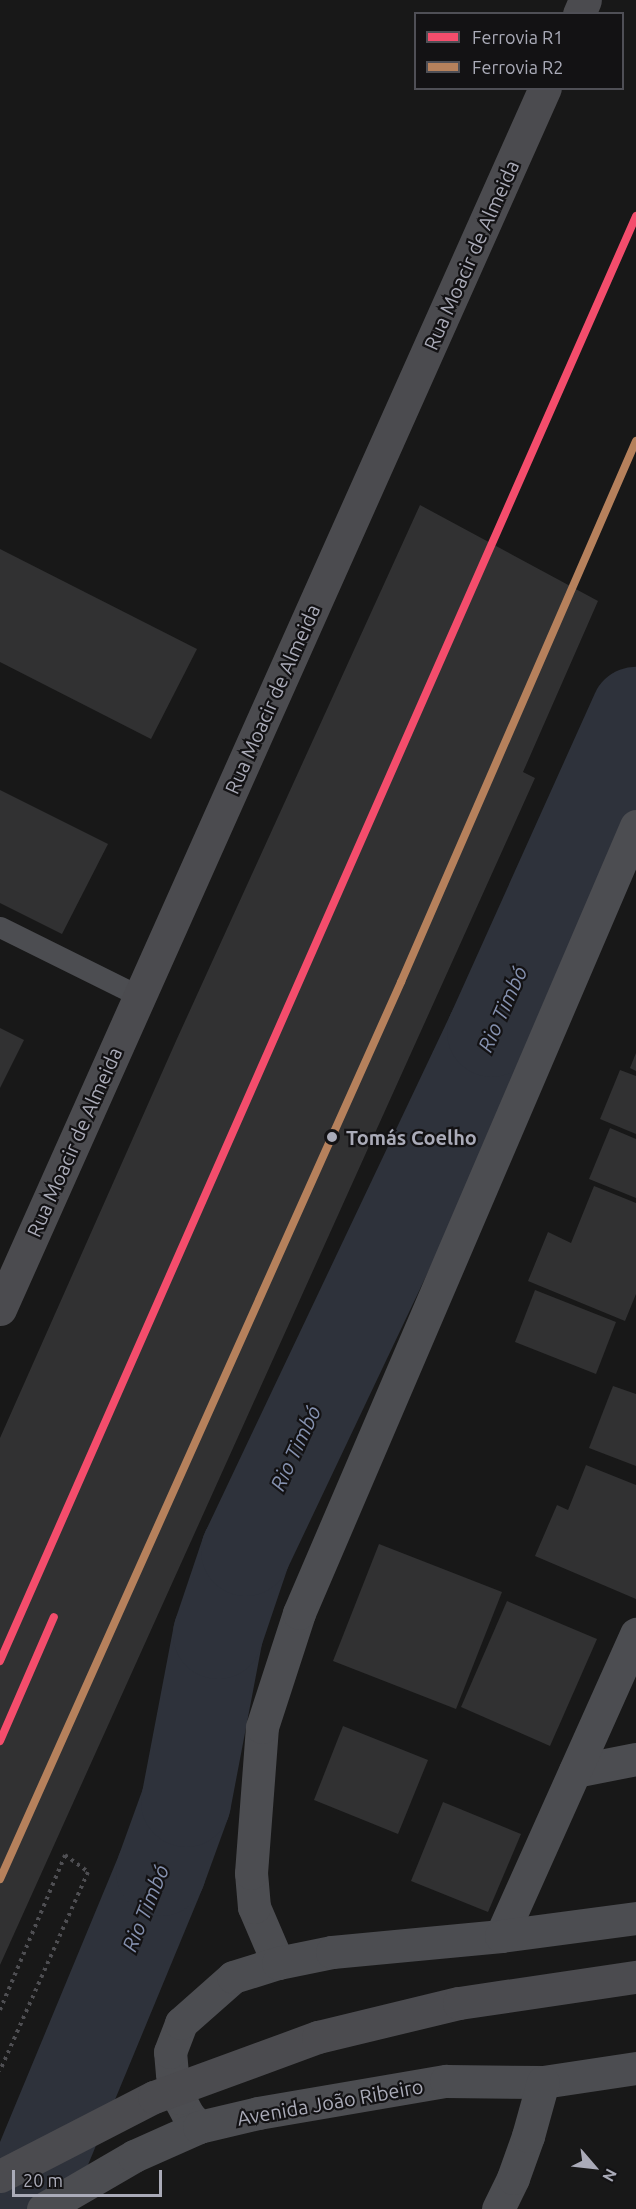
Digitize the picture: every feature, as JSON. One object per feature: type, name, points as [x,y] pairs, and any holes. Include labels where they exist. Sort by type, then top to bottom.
[{"type":"main road","name":"Rua Moacir de Almeida","points":[[0,1309],[544,90]]},
{"type":"main road","points":[[0,2176],[154,2097],[318,2037],[459,2003],[636,1977]]},
{"type":"street","points":[[278,1963],[254,1907],[253,1821],[262,1727],[298,1612],[636,826]]},
{"type":"street","points":[[501,1936],[636,1634]]},
{"type":"street","points":[[575,1771],[636,1759]]},
{"type":"street","points":[[199,2127],[188,2115],[179,2098],[172,2074],[170,2052],[181,2023],[234,1977],[278,1963],[332,1952],[501,1936],[636,1918]]},
{"type":"street","name":"Avenida João Ribeiro","points":[[45,2208],[134,2156],[199,2127],[258,2113],[446,2081],[543,2082],[636,2068]]},
{"type":"street","points":[[498,2209],[517,2168],[543,2082]]},
{"type":"lane","points":[[0,927],[139,996]]},
{"type":"path","points":[[0,2010],[65,1855],[88,1872],[0,2071]]},
{"type":"building","points":[[420,505],[598,601],[523,772],[535,778],[0,1965],[0,1438],[176,1041]]},
{"type":"building","points":[[0,549],[197,649],[151,739],[0,662]]},
{"type":"building","points":[[0,790],[108,844],[62,934],[0,903]]},
{"type":"building","points":[[0,1028],[24,1040],[0,1088]]},
{"type":"building","points":[[636,1053],[636,1071],[630,1068]]},
{"type":"building","points":[[620,1070],[636,1076],[636,1134],[600,1119]]},
{"type":"building","points":[[610,1128],[636,1139],[636,1198],[589,1179]]},
{"type":"building","points":[[594,1186],[636,1203],[636,1294],[625,1321],[528,1281],[548,1232],[571,1243]]},
{"type":"building","points":[[535,1290],[616,1322],[596,1374],[515,1342]]},
{"type":"building","points":[[613,1386],[636,1394],[636,1466],[589,1448]]},
{"type":"building","points":[[586,1465],[636,1485],[636,1599],[535,1556],[557,1505],[568,1510]]},
{"type":"building","points":[[379,1544],[502,1592],[456,1709],[333,1661]]},
{"type":"building","points":[[507,1601],[597,1639],[550,1746],[461,1707]]},
{"type":"building","points":[[343,1726],[428,1760],[398,1834],[314,1800]]},
{"type":"building","points":[[443,1802],[521,1834],[488,1912],[411,1881]]},
{"type":"waterway","name":"Rio Timbó","points":[[21,2209],[161,1871],[186,1802],[218,1634],[246,1551],[492,1032],[636,712]]},
{"type":"railway","points":[[0,1879],[401,982],[636,441]]},
{"type":"rail line","name":"R1","points":[[0,1661],[636,216]]},
{"type":"rail line","name":"R2","points":[[0,1879],[401,982],[636,441]]},
{"type":"rail line","name":"R1","points":[[0,1741],[54,1617]]},
{"type":"place","name":"Tomás Coelho","points":[[332,1137]]}]
